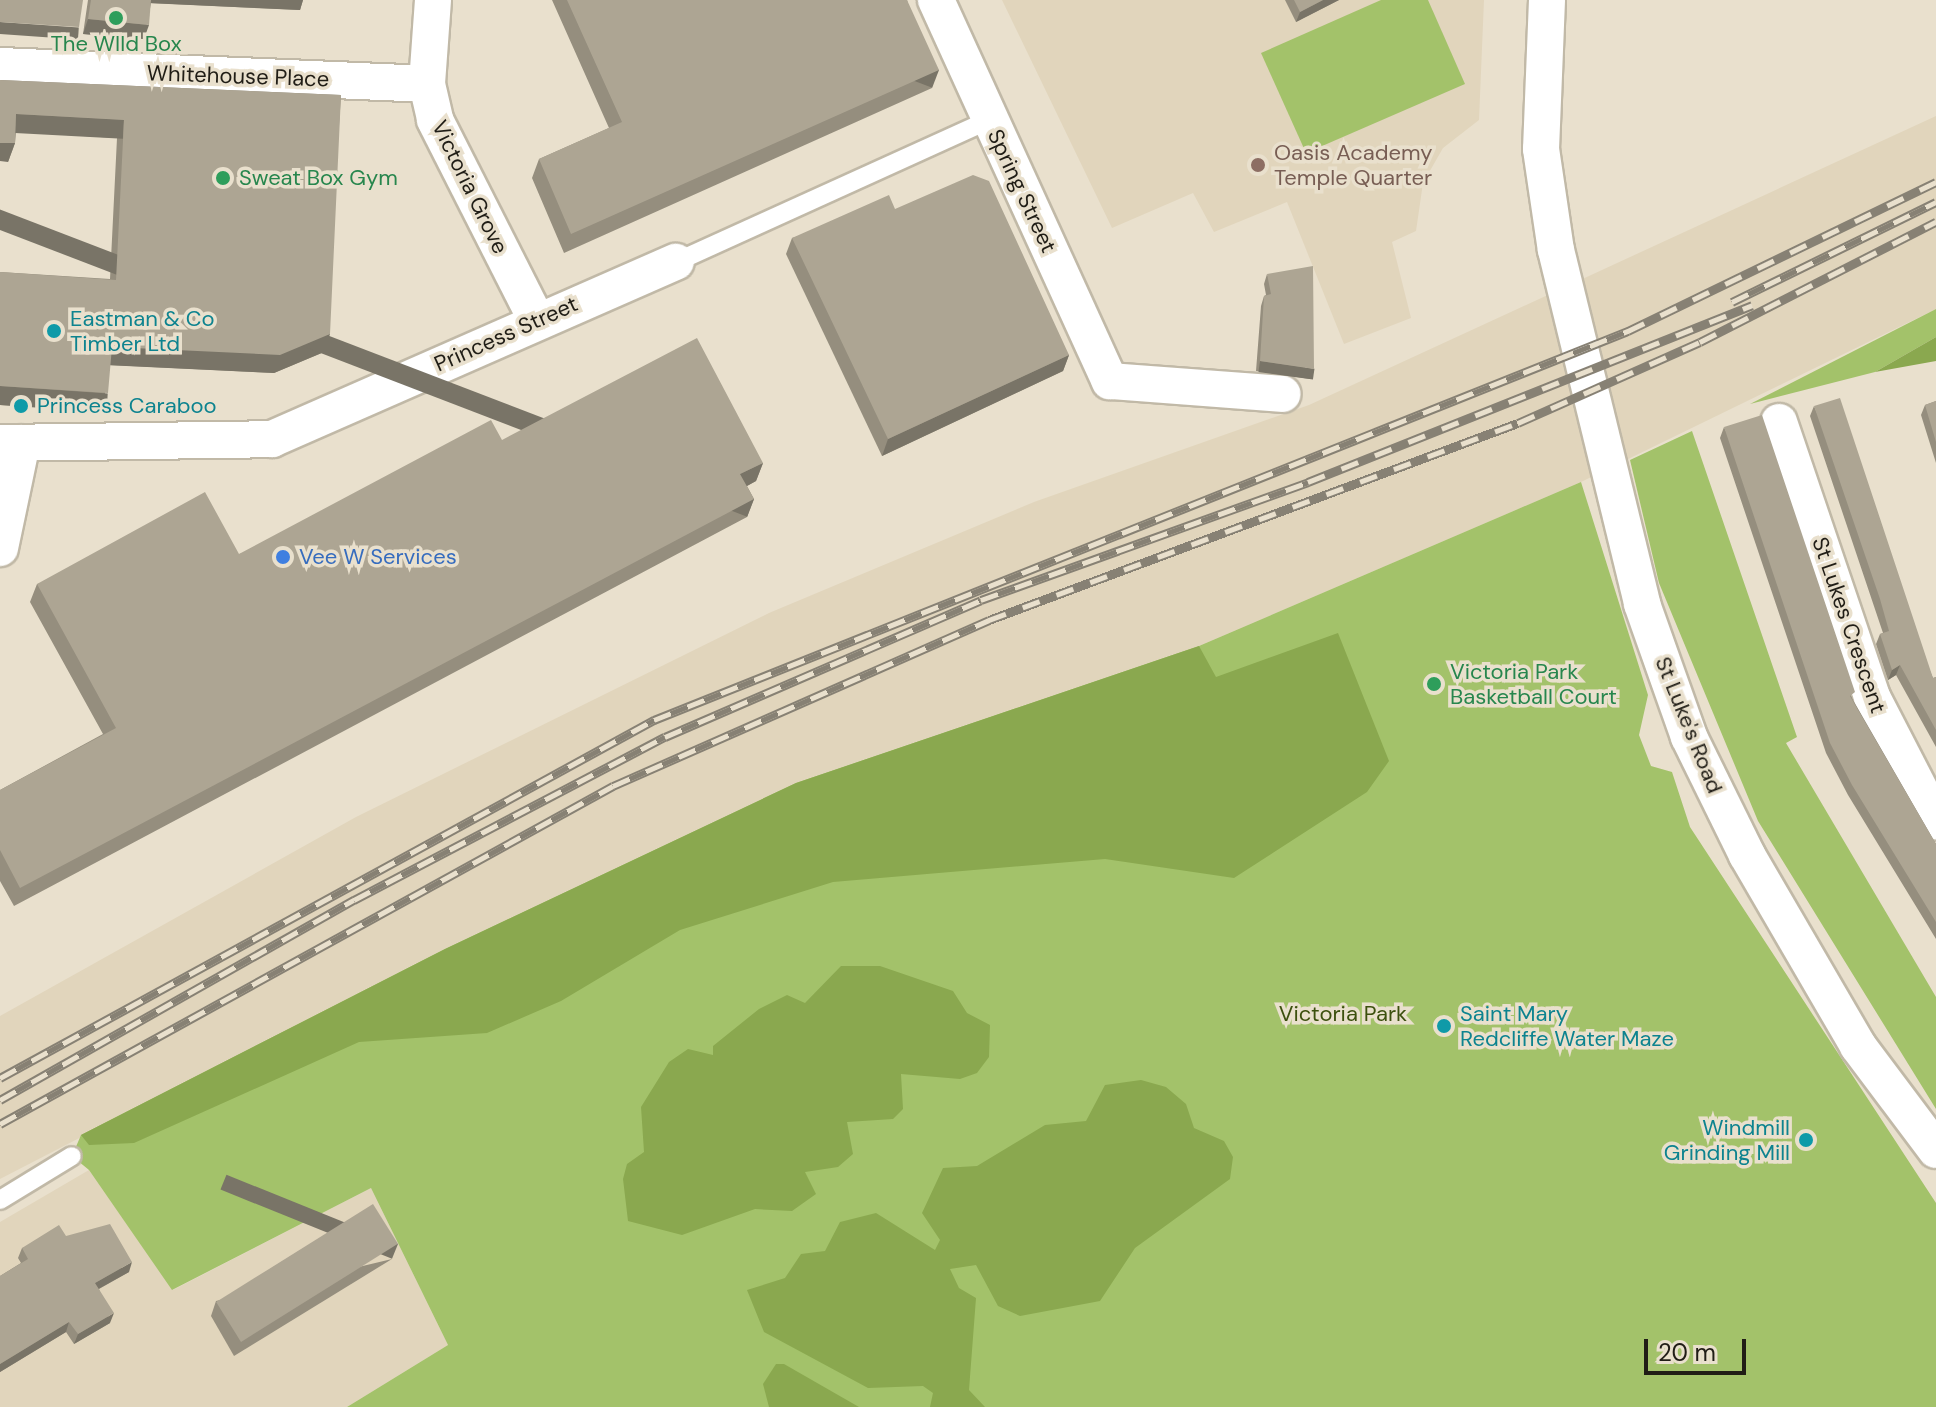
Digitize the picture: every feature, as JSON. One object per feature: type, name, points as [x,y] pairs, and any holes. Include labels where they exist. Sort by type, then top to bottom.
[{"type":"street","name":"Victoria Grove","points":[[433,0],[427,84],[435,120],[536,319]]},
{"type":"street","name":"Spring Street","points":[[936,0],[1110,381],[1283,394]]},
{"type":"street","name":"St Luke's Road","points":[[1547,0],[1541,149],[1556,250],[1642,604],[1689,737],[1747,855],[1858,1046],[1936,1150]]},
{"type":"street","name":"Whitehouse Place","points":[[0,66],[427,84]]},
{"type":"street","name":"Princess Street","points":[[11,443],[272,439],[536,319],[676,262]]},
{"type":"street","name":"St Lukes Crescent","points":[[1779,422],[1872,697],[1936,821]]},
{"type":"street","points":[[0,548],[11,443]]},
{"type":"lane","name":"Princess Street","points":[[676,262],[989,120]]},
{"type":"lane","points":[[0,1200],[72,1156]]},
{"type":"shaded area","name":"Oasis Academy Temple Quarter","points":[[1002,0],[1484,0],[1479,120],[1443,148],[1423,183],[1416,231],[1392,242],[1411,318],[1344,344],[1287,202],[1214,232],[1193,193],[1112,228]]},
{"type":"shaded area","points":[[1936,116],[1936,309],[1581,482],[1199,646],[796,783],[445,949],[0,1179],[0,1016],[356,817],[769,613],[1034,502],[1309,405]]},
{"type":"shaded area","points":[[89,1170],[173,1290],[371,1188],[448,1345],[347,1407],[0,1407],[0,1222]]},
{"type":"green space","points":[[1381,0],[1428,0],[1465,84],[1306,153],[1261,53]]},
{"type":"green space","points":[[1936,309],[1936,337],[1875,372],[1750,404]]},
{"type":"green space","points":[[1936,337],[1936,361],[1875,372]]},
{"type":"green space","points":[[1692,431],[1797,737],[1786,743],[1936,997],[1936,1109],[1758,821],[1659,583],[1630,460]]},
{"type":"green space","name":"Victoria Park","points":[[1581,482],[1648,695],[1639,735],[1651,766],[1672,772],[1690,827],[1936,1203],[1936,1407],[347,1407],[448,1345],[371,1188],[172,1290],[89,1170],[72,1156],[81,1135],[445,949],[796,783],[1199,646]]},
{"type":"green space","points":[[1338,633],[1389,761],[1367,792],[1234,878],[1105,859],[833,882],[680,930],[561,1001],[487,1033],[359,1042],[134,1143],[89,1145],[81,1135],[445,949],[796,783],[1199,646],[1216,677]]},
{"type":"green space","points":[[841,966],[880,966],[953,991],[967,1013],[990,1025],[989,1057],[977,1073],[960,1079],[901,1074],[903,1109],[893,1119],[847,1122],[853,1154],[838,1167],[805,1172],[816,1194],[792,1211],[755,1209],[682,1235],[628,1221],[623,1179],[627,1164],[644,1152],[641,1107],[669,1062],[688,1049],[713,1055],[713,1046],[759,1009],[787,995],[805,1003]]},
{"type":"green space","points":[[1141,1080],[1166,1087],[1186,1104],[1194,1128],[1224,1141],[1233,1157],[1230,1179],[1135,1248],[1100,1301],[1020,1316],[998,1306],[976,1265],[950,1269],[959,1288],[976,1298],[969,1390],[985,1407],[930,1407],[933,1393],[923,1386],[868,1388],[764,1332],[747,1290],[785,1278],[801,1254],[825,1251],[840,1222],[876,1213],[935,1250],[940,1240],[922,1213],[943,1168],[977,1166],[1045,1125],[1086,1121],[1105,1085]]},
{"type":"green space","points":[[776,1364],[784,1364],[859,1407],[769,1407],[763,1384]]},
{"type":"building","points":[[0,0],[83,0],[79,27],[0,22]]},
{"type":"building","points":[[91,0],[151,0],[149,25],[88,19]]},
{"type":"building","points":[[567,0],[907,0],[939,70],[571,234],[539,159],[622,122]]},
{"type":"building","points":[[1294,0],[1323,0],[1300,12]]},
{"type":"building","points":[[0,80],[341,95],[330,334],[280,355],[112,347],[108,393],[0,386],[0,272],[116,280],[124,120],[16,114],[15,143],[0,143]]},
{"type":"building","points":[[973,175],[989,181],[1069,355],[888,439],[792,238],[889,195],[895,209]]},
{"type":"building","points":[[1313,266],[1314,369],[1260,361],[1264,296],[1271,294],[1267,274]]},
{"type":"building","points":[[697,338],[763,463],[740,474],[754,499],[20,888],[0,850],[0,790],[116,728],[37,584],[205,492],[239,554],[491,420],[502,440]]},
{"type":"building","points":[[1840,398],[1933,678],[1936,677],[1936,730],[1900,665],[1892,670],[1880,634],[1889,631],[1880,599],[1814,406]]},
{"type":"building","points":[[1936,401],[1936,442],[1925,405]]},
{"type":"building","points":[[1762,415],[1855,692],[1850,696],[1936,844],[1936,922],[1852,785],[1830,743],[1724,427]]},
{"type":"building","points":[[373,1204],[398,1244],[241,1342],[216,1302]]},
{"type":"building","points":[[110,1224],[132,1262],[95,1283],[114,1313],[78,1334],[69,1322],[0,1364],[0,1276],[28,1259],[22,1248],[59,1225],[66,1236]]},
{"type":"railway","points":[[0,1078],[654,720],[1628,331],[1936,182]]},
{"type":"railway","points":[[1732,302],[1936,202]]},
{"type":"railway","points":[[0,1124],[613,786],[989,620],[1518,423],[1700,342],[1936,222]]},
{"type":"railway","points":[[0,1100],[354,900],[665,737],[981,600],[1308,482],[1752,305]]},
{"type":"place","name":"The WIld Box","points":[[116,18]]},
{"type":"place","name":"Oasis Academy Temple Quarter","points":[[1258,165]]},
{"type":"place","name":"Sweat Box Gym","points":[[223,178]]},
{"type":"place","name":"Eastman & Co Timber Ltd","points":[[54,331]]},
{"type":"place","name":"Princess Caraboo","points":[[21,406]]},
{"type":"place","name":"Vee W Services","points":[[283,557]]},
{"type":"place","name":"Victoria Park Basketball Court","points":[[1434,684]]},
{"type":"place","name":"Saint Mary Redcliffe Water Maze","points":[[1444,1026]]},
{"type":"place","name":"Windmill Grinding Mill","points":[[1806,1140]]}]
